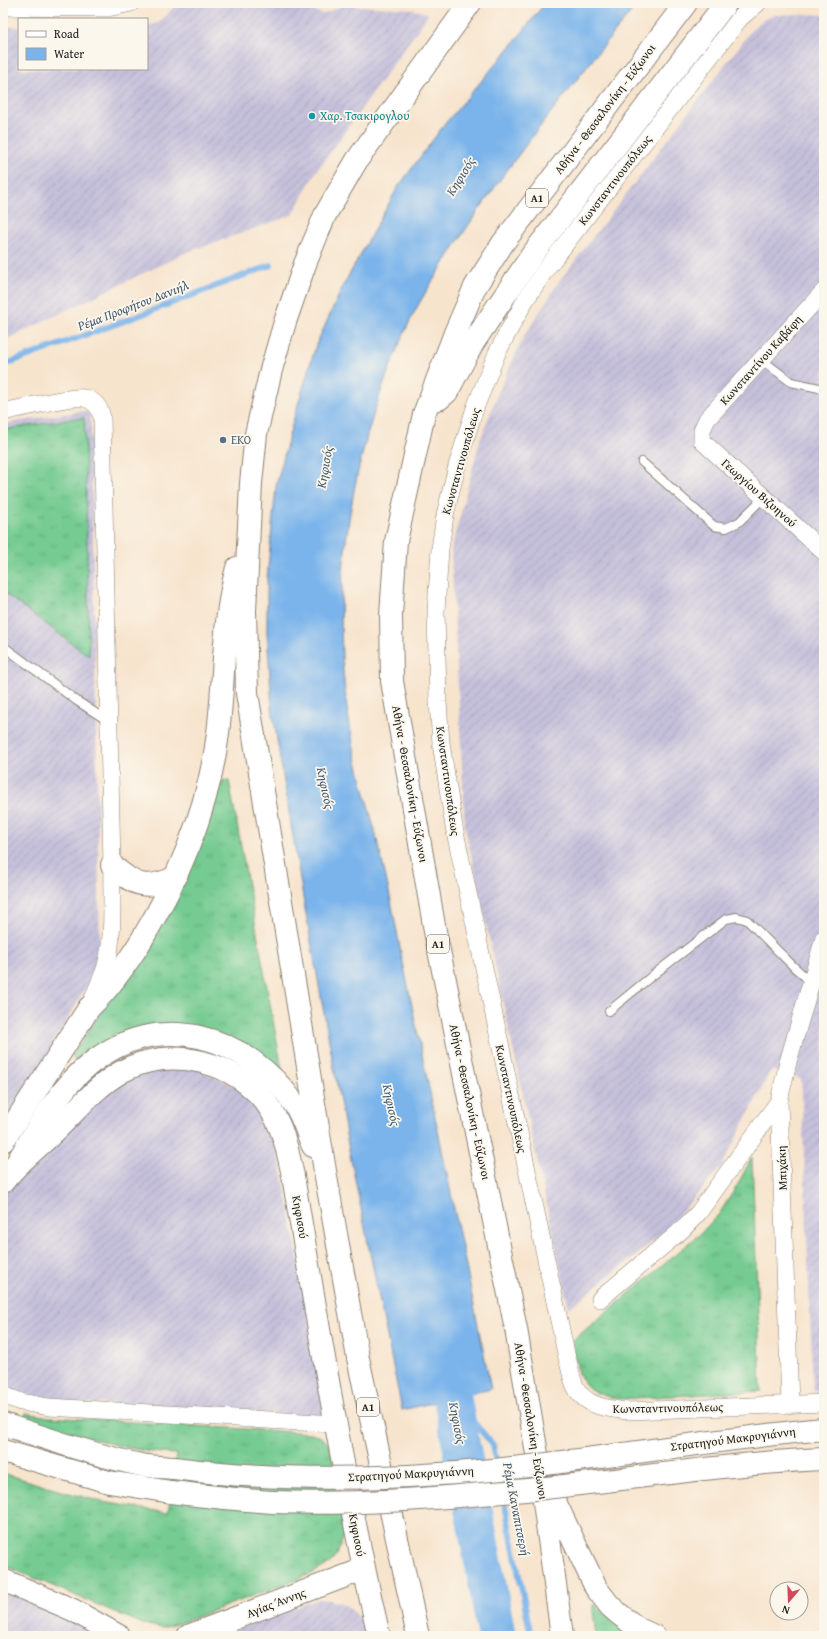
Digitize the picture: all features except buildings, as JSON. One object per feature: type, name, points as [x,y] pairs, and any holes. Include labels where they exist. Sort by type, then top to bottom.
[{"type":"main road","name":"Α1","points":[[418,1636],[358,1358],[326,1177],[247,693],[245,612],[251,483],[256,434],[269,379],[287,315],[305,264],[325,215],[357,160],[470,3]]},
{"type":"main road","name":"Αθήνα - Θεσσαλονίκη - Εύζωνοι","points":[[562,1636],[540,1472],[516,1329],[435,931],[392,681],[391,615],[396,541],[424,414],[455,333],[475,287],[503,243],[686,3]]},
{"type":"main road","points":[[424,414],[447,392],[473,343],[532,255],[726,3]]},
{"type":"main road","points":[[3,1141],[89,1008],[100,998],[114,981],[132,954],[150,926],[176,877],[201,810],[215,755],[227,615],[233,583],[249,526]]},
{"type":"main road","points":[[112,865],[123,875],[144,885],[154,885],[176,877]]},
{"type":"main road","points":[[8,1175],[52,1107],[74,1079],[88,1065],[104,1054],[132,1040],[164,1034],[186,1035],[210,1040],[243,1053],[268,1072],[295,1106],[326,1177]]},
{"type":"main road","name":"Κηφισού","points":[[8,1175],[104,1084],[122,1072],[152,1060],[190,1058],[216,1066],[232,1074],[262,1097],[271,1110],[285,1140],[293,1176],[335,1424],[379,1636]]},
{"type":"main road","name":"Στρατηγού Μακρυγιάννη","points":[[3,1424],[68,1445],[142,1465],[224,1475],[323,1479],[407,1476],[490,1470],[574,1461],[756,1435],[824,1429]]},
{"type":"main road","name":"Στρατηγού Μακρυγιάννη","points":[[3,1451],[102,1480],[171,1492],[273,1502],[324,1503],[493,1494],[766,1462],[824,1459]]},
{"type":"main road","points":[[540,1472],[596,1588],[618,1614],[654,1636]]},
{"type":"main road","name":"Αγίας Άννης","points":[[188,1636],[364,1569]]},
{"type":"main road","points":[[3,1580],[73,1610],[119,1636]]},
{"type":"street","points":[[3,7],[108,8],[131,3]]},
{"type":"street","name":"Κωνσταντινουπόλεως","points":[[758,3],[740,18],[546,269],[516,317],[497,353],[475,408],[457,466],[445,515],[440,550],[436,611],[438,702],[441,743],[454,827],[574,1385],[581,1396],[592,1404],[614,1410],[629,1411],[824,1403]]},
{"type":"street","name":"Κωνσταντίνου Καβάφη","points":[[702,430],[708,419],[824,291]]},
{"type":"street","points":[[3,412],[83,397],[96,404],[101,411],[112,865],[109,946],[105,970],[89,1008]]},
{"type":"street","name":"Γεωργίου Βιζυηνού","points":[[702,430],[702,441],[824,552]]},
{"type":"street","name":"Μπιχάκη","points":[[790,1404],[779,1101],[788,1062],[824,938]]},
{"type":"street","points":[[600,1299],[683,1229],[699,1212],[779,1101]]},
{"type":"street","points":[[3,1395],[21,1402],[49,1407],[335,1424]]},
{"type":"lane","points":[[762,360],[791,382],[824,389]]},
{"type":"lane","points":[[642,462],[714,526],[726,528],[739,522],[764,497]]},
{"type":"lane","points":[[3,646],[109,722]]},
{"type":"lane","points":[[609,1011],[726,919],[737,917],[747,920],[794,968],[812,982]]},
{"type":"shaded area","points":[[178,3],[308,3],[317,12],[323,14],[344,5],[412,9],[429,14],[314,175],[292,215],[185,253],[3,341],[3,27],[18,27],[18,70],[148,70],[148,26],[159,23]]},
{"type":"shaded area","points":[[775,15],[824,15],[824,1390],[813,1391],[801,1079],[771,1070],[722,1166],[666,1230],[569,1308],[465,826],[451,550],[480,440],[498,393],[523,338],[558,283],[754,27],[766,18]]},
{"type":"shaded area","points":[[83,411],[88,412],[90,416],[91,432],[100,957],[97,967],[41,1066],[3,1126],[3,424]]},
{"type":"shaded area","points":[[189,1065],[243,1090],[274,1128],[328,1417],[50,1401],[3,1388],[3,1195],[21,1173],[125,1077]]},
{"type":"shaded area","points":[[3,1591],[72,1620],[97,1636],[3,1636]]},
{"type":"shaded area","points":[[318,1599],[331,1600],[344,1604],[355,1613],[362,1622],[369,1636],[219,1636]]},
{"type":"green space","points":[[84,418],[89,656],[3,592],[3,430]]},
{"type":"green space","points":[[223,780],[229,781],[282,1069],[281,1071],[256,1054],[125,1032],[106,1040],[75,1060],[72,1058],[73,1054],[120,984],[203,835]]},
{"type":"green space","points":[[752,1157],[761,1391],[618,1399],[595,1392],[588,1387],[579,1373],[572,1341],[699,1235],[719,1214],[737,1186]]},
{"type":"green space","points":[[26,1413],[49,1417],[312,1433],[319,1436],[326,1441],[331,1450],[344,1534],[337,1555],[331,1562],[311,1574],[180,1623],[162,1628],[143,1624],[3,1565],[3,1473],[103,1502],[168,1513],[176,1454],[139,1450],[101,1441],[28,1419],[24,1417]]},
{"type":"green space","points":[[593,1605],[595,1605],[632,1636],[596,1636]]},
{"type":"water","points":[[545,3],[638,3],[545,120],[500,180],[458,241],[413,314],[388,373],[371,422],[358,473],[348,524],[343,576],[341,628],[344,680],[351,732],[388,889],[491,1389],[402,1410],[348,1145],[305,909],[272,709],[267,632],[267,578],[276,486],[293,421],[316,345],[344,284],[398,187],[444,125],[517,39]]},
{"type":"waterway","name":"Ρέμα Προφήτου Δανιήλ","points":[[3,365],[138,316],[271,265]]},
{"type":"waterway","name":"Κηφισός","points":[[443,1348],[497,1636]]},
{"type":"waterway","name":"Ρέμα Καναπιτσερή","points":[[454,1399],[493,1445],[531,1636]]},
{"type":"place","name":"Χαρ. Τσακιρογλου","points":[[312,116]]},
{"type":"place","name":"EKO","points":[[223,440]]}]
